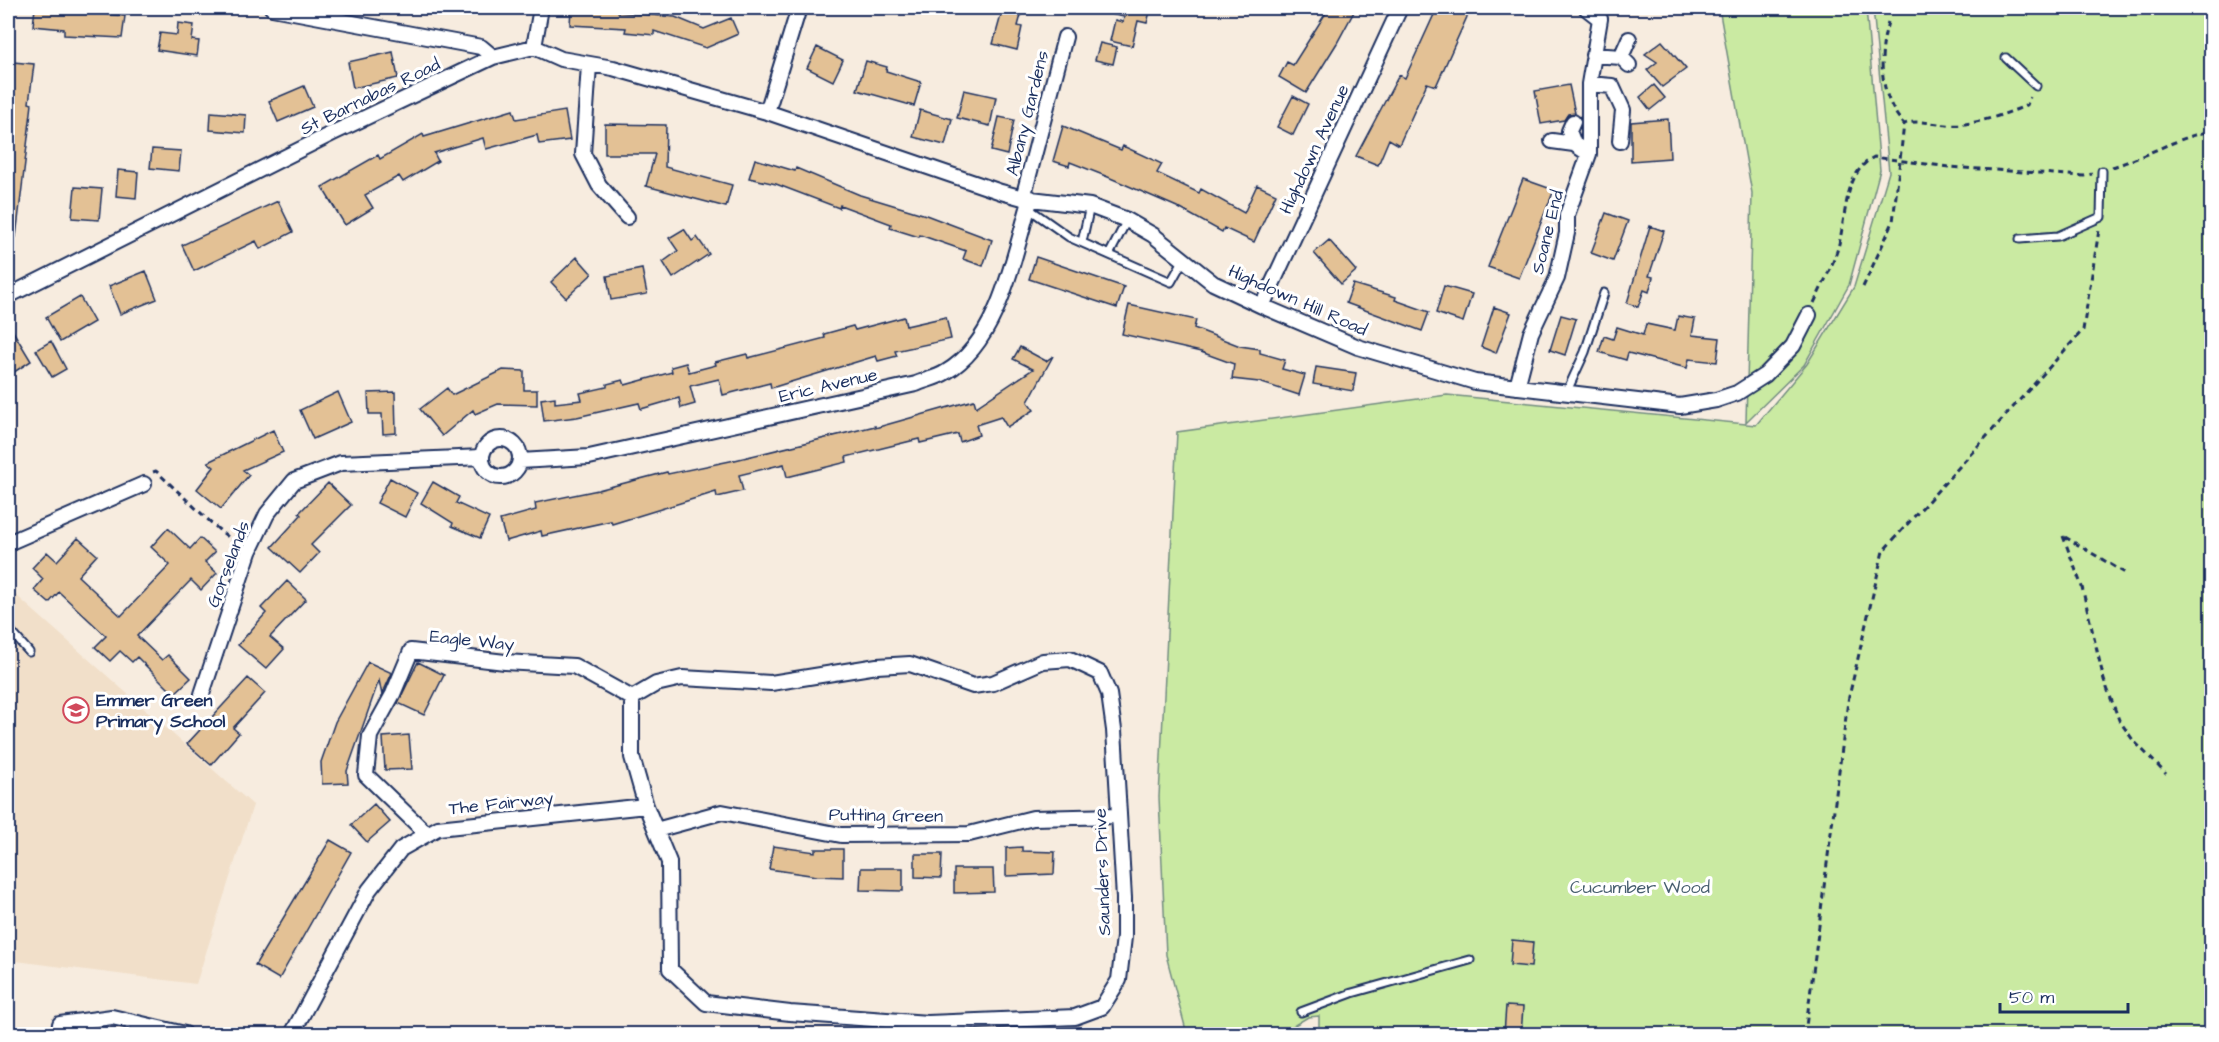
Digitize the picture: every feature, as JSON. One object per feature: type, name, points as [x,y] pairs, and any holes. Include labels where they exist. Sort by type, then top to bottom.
[{"type":"street","points":[[272,8],[481,47],[493,57]]},
{"type":"street","points":[[542,8],[534,47],[561,59],[613,68],[767,112],[800,8]]},
{"type":"street","name":"Highdown Avenue","points":[[1262,306],[1400,8]]},
{"type":"street","name":"Soane End","points":[[1517,387],[1531,333],[1557,278],[1567,233],[1567,215],[1589,154],[1589,84],[1600,19],[1586,8]]},
{"type":"street","name":"Albany Gardens","points":[[1027,201],[1065,37]]},
{"type":"street","points":[[1593,55],[1625,61],[1629,39]]},
{"type":"street","name":"St Barnabas Road","points":[[8,296],[333,133],[493,57],[534,47]]},
{"type":"street","points":[[589,65],[583,154],[599,185],[627,217]]},
{"type":"street","points":[[1589,84],[1611,86],[1623,110],[1620,141]]},
{"type":"street","name":"Highdown Hill Road","points":[[767,112],[1027,201],[1090,206],[1127,220],[1153,234],[1213,283],[1262,306],[1358,348],[1475,382],[1680,406],[1716,400],[1737,393],[1765,375],[1793,346],[1809,315]]},
{"type":"street","points":[[1573,122],[1569,131],[1574,144]]},
{"type":"street","points":[[1552,141],[1574,144],[1589,154]]},
{"type":"street","name":"Eric Avenue","points":[[520,461],[589,457],[916,384],[947,372],[977,345],[995,315],[1027,201]]},
{"type":"street","points":[[503,438],[519,449],[520,461],[514,472],[503,477],[490,474],[482,457],[491,441],[503,438]]},
{"type":"street","name":"Gorselands","points":[[202,693],[249,552],[267,514],[294,482],[341,463],[482,457]]},
{"type":"street","points":[[8,543],[144,480]]},
{"type":"street","name":"Eagle Way","points":[[427,834],[366,775],[370,736],[393,694],[411,651],[505,662],[574,666],[632,698]]},
{"type":"street","name":"Saunders Drive","points":[[1070,659],[1100,673],[1109,694],[1114,730],[1117,816],[1123,877],[1124,937],[1119,980],[1102,1007],[1075,1017],[928,1023],[801,1014],[706,1003],[670,969],[669,862],[646,806],[632,757],[632,698],[656,684],[682,678],[771,683],[877,666],[910,664],[973,686],[993,683],[1043,662],[1070,659]]},
{"type":"street","name":"The Fairway","points":[[292,1035],[369,890],[401,849],[438,828],[646,806]]},
{"type":"street","name":"Putting Green","points":[[656,830],[722,812],[841,836],[969,834],[1033,818],[1117,816]]},
{"type":"street","points":[[58,1035],[60,1024],[112,1017],[185,1035]]},
{"type":"lane","points":[[2006,57],[2034,85]]},
{"type":"lane","points":[[2020,239],[2058,236],[2101,217],[2102,171]]},
{"type":"lane","points":[[1027,201],[1069,237],[1110,253],[1171,282],[1184,259]]},
{"type":"lane","points":[[1082,242],[1090,206]]},
{"type":"lane","points":[[1110,253],[1127,220]]},
{"type":"lane","points":[[1567,391],[1585,352],[1604,293]]},
{"type":"lane","points":[[8,628],[29,652]]},
{"type":"lane","points":[[8,645],[15,637]]},
{"type":"lane","points":[[1301,1012],[1352,993],[1470,960]]},
{"type":"path","points":[[1863,287],[1893,222],[1904,124],[1896,115],[1886,92],[1882,66],[1882,44],[1888,22]]},
{"type":"path","points":[[1904,124],[1921,121],[1939,126],[1961,125],[2015,110],[2027,105],[2034,85]]},
{"type":"path","points":[[1809,315],[1837,250],[1852,183],[1865,162],[1874,157],[1949,167],[2084,176],[2133,161],[2195,134],[2211,131]]},
{"type":"path","points":[[1804,1035],[1848,701],[1883,551],[2083,330],[2101,217]]},
{"type":"path","points":[[144,480],[156,471],[218,529],[249,552]]},
{"type":"path","points":[[2125,573],[2063,536],[2082,587],[2104,680],[2119,720],[2133,740],[2166,774]]},
{"type":"shaded area","name":"Emmer Green Primary School","points":[[8,588],[253,805],[196,984],[8,960]]},
{"type":"green space","points":[[1719,8],[1866,8],[1880,170],[1849,285],[1804,365],[1746,422],[1752,193]]},
{"type":"green space","name":"Cucumber Wood","points":[[1873,8],[2211,8],[2211,1034],[1319,1034],[1319,1016],[1308,1017],[1280,1034],[1187,1034],[1166,955],[1159,797],[1177,432],[1447,395],[1756,425],[1807,364],[1854,287],[1889,172]]},
{"type":"building","points":[[35,8],[125,16],[122,38],[64,35],[64,29],[33,26]]},
{"type":"building","points":[[571,8],[618,8],[618,12],[675,17],[704,29],[731,18],[738,34],[706,48],[654,31],[654,35],[625,32],[626,28],[570,25]]},
{"type":"building","points":[[1003,8],[1023,8],[1018,26],[1022,27],[1017,50],[993,44]]},
{"type":"building","points":[[1106,8],[1151,8],[1147,23],[1138,21],[1132,46],[1110,41],[1115,20],[1123,22],[1124,17],[1105,13]]},
{"type":"building","points":[[1329,8],[1356,8],[1306,93],[1279,77],[1287,62],[1293,65]]},
{"type":"building","points":[[1437,8],[1471,8],[1436,86],[1427,83],[1399,145],[1389,139],[1378,165],[1356,156],[1399,75],[1405,78]]},
{"type":"building","points":[[178,23],[194,25],[192,40],[199,41],[197,56],[157,50],[160,33],[177,35]]},
{"type":"building","points":[[1662,41],[1686,69],[1662,87],[1647,70],[1657,62],[1645,54]]},
{"type":"building","points":[[1100,43],[1117,47],[1113,64],[1095,60]]},
{"type":"building","points":[[817,47],[843,60],[833,81],[807,68]]},
{"type":"building","points":[[393,52],[398,78],[353,88],[348,62]]},
{"type":"building","points":[[866,61],[887,67],[886,71],[921,82],[914,106],[857,90]]},
{"type":"building","points":[[13,62],[34,64],[29,103],[32,104],[16,237],[8,237],[8,104]]},
{"type":"building","points":[[1569,85],[1575,113],[1568,114],[1564,120],[1541,124],[1535,91]]},
{"type":"building","points":[[1654,85],[1665,98],[1650,110],[1640,97]]},
{"type":"building","points":[[304,86],[313,107],[278,122],[269,101]]},
{"type":"building","points":[[964,90],[996,97],[990,126],[957,118]]},
{"type":"building","points":[[1293,96],[1308,104],[1293,135],[1277,127]]},
{"type":"building","points":[[513,110],[516,119],[565,111],[570,140],[539,144],[537,135],[486,149],[483,138],[434,153],[438,161],[403,182],[399,176],[365,195],[373,208],[345,225],[322,187],[378,155],[380,159],[423,134],[424,137]]},
{"type":"building","points":[[920,110],[952,119],[945,145],[913,137]]},
{"type":"building","points":[[211,112],[246,115],[245,133],[210,130]]},
{"type":"building","points":[[999,117],[1014,120],[1007,155],[991,151]]},
{"type":"building","points":[[1668,119],[1670,158],[1631,161],[1631,122]]},
{"type":"building","points":[[605,124],[666,125],[665,167],[732,185],[726,207],[646,186],[655,154],[605,154]]},
{"type":"building","points":[[1063,126],[1121,150],[1123,146],[1162,164],[1157,173],[1199,193],[1201,189],[1244,213],[1257,185],[1276,194],[1254,242],[1224,228],[1222,232],[1177,207],[1108,177],[1070,162],[1069,166],[1053,161]]},
{"type":"building","points":[[152,149],[181,151],[179,171],[150,168]]},
{"type":"building","points":[[755,159],[795,171],[796,168],[860,195],[926,215],[992,240],[983,266],[963,259],[966,251],[920,235],[919,237],[890,228],[891,224],[840,205],[839,208],[776,184],[749,178]]},
{"type":"building","points":[[118,170],[138,172],[136,198],[116,196]]},
{"type":"building","points":[[1523,179],[1554,190],[1519,278],[1488,267]]},
{"type":"building","points":[[75,187],[102,189],[99,220],[72,218]]},
{"type":"building","points":[[278,201],[293,232],[260,249],[256,241],[194,271],[182,245]]},
{"type":"building","points":[[1606,213],[1628,221],[1613,261],[1591,253]]},
{"type":"building","points":[[1650,226],[1664,231],[1649,276],[1653,277],[1649,292],[1644,290],[1638,307],[1627,303]]},
{"type":"building","points":[[684,229],[692,241],[697,237],[709,254],[673,278],[663,262],[678,251],[669,238]]},
{"type":"building","points":[[1329,240],[1356,271],[1341,284],[1314,253]]},
{"type":"building","points":[[577,257],[592,274],[566,298],[551,282]]},
{"type":"building","points":[[1036,257],[1124,287],[1117,308],[1029,279]]},
{"type":"building","points":[[642,269],[647,294],[611,300],[607,276]]},
{"type":"building","points":[[146,271],[157,299],[120,314],[109,286]]},
{"type":"building","points":[[1353,284],[1396,297],[1395,300],[1429,312],[1422,331],[1346,303]]},
{"type":"building","points":[[1444,286],[1472,294],[1463,322],[1436,313]]},
{"type":"building","points":[[80,297],[94,322],[60,342],[46,317]]},
{"type":"building","points":[[1129,305],[1196,320],[1194,328],[1240,346],[1260,349],[1260,353],[1285,360],[1282,369],[1305,375],[1299,395],[1259,382],[1232,379],[1234,364],[1201,352],[1122,334]]},
{"type":"building","points":[[1494,307],[1511,313],[1496,353],[1481,347]]},
{"type":"building","points":[[1561,315],[1576,319],[1565,355],[1550,350]]},
{"type":"building","points":[[1678,316],[1695,319],[1692,335],[1720,338],[1717,362],[1689,359],[1687,368],[1628,353],[1626,360],[1599,352],[1604,336],[1613,339],[1617,327],[1643,335],[1646,324],[1675,330]]},
{"type":"building","points":[[904,317],[906,326],[946,317],[951,339],[895,351],[897,356],[878,361],[876,356],[771,388],[770,383],[723,395],[719,379],[690,386],[695,404],[681,408],[679,398],[641,409],[639,403],[577,417],[544,421],[541,399],[555,397],[555,403],[582,400],[580,393],[607,387],[607,384],[623,380],[625,385],[672,372],[671,367],[686,363],[689,372],[716,365],[715,362],[747,354],[748,358],[825,338],[824,334],[853,326],[855,330]]},
{"type":"building","points":[[8,323],[31,361],[8,376]]},
{"type":"building","points":[[51,341],[66,369],[52,377],[36,350]]},
{"type":"building","points":[[1020,347],[1046,361],[1053,356],[1028,402],[1034,410],[1007,427],[1001,417],[976,425],[979,435],[960,442],[958,434],[920,443],[919,439],[846,457],[847,462],[787,477],[784,464],[739,475],[743,491],[717,497],[716,492],[612,524],[611,521],[542,536],[541,531],[506,541],[500,520],[536,510],[535,503],[667,472],[668,474],[735,460],[875,426],[875,428],[974,400],[976,407],[1033,369],[1013,359]]},
{"type":"building","points":[[1316,367],[1356,373],[1353,391],[1313,384]]},
{"type":"building","points":[[503,370],[524,371],[524,390],[537,390],[537,405],[498,404],[475,414],[473,410],[442,436],[420,409],[447,388],[452,395]]},
{"type":"building","points":[[338,392],[351,422],[313,439],[300,410]]},
{"type":"building","points":[[395,392],[396,433],[383,434],[382,414],[369,414],[368,393]]},
{"type":"building","points":[[273,430],[283,452],[243,470],[249,475],[221,509],[197,489],[214,467],[208,462]]},
{"type":"building","points":[[390,478],[417,493],[405,517],[377,503]]},
{"type":"building","points":[[433,482],[459,497],[456,503],[489,518],[480,538],[452,526],[453,523],[421,503]]},
{"type":"building","points":[[328,483],[351,505],[311,545],[319,553],[300,573],[272,547],[301,515],[299,513]]},
{"type":"building","points":[[168,528],[190,549],[200,538],[215,552],[205,562],[217,573],[201,590],[191,580],[137,636],[162,660],[168,655],[191,678],[174,694],[137,657],[132,662],[120,651],[110,661],[95,647],[106,636],[59,592],[49,603],[34,590],[43,579],[32,568],[47,552],[57,561],[78,538],[97,555],[78,576],[121,616],[170,565],[151,547]]},
{"type":"building","points":[[287,581],[306,599],[270,637],[284,649],[266,669],[238,645],[266,613],[261,608]]},
{"type":"building","points":[[368,662],[392,673],[382,695],[379,680],[347,771],[348,783],[322,784],[321,762],[335,722]]},
{"type":"building","points":[[418,662],[444,675],[424,715],[398,703]]},
{"type":"building","points":[[248,678],[265,693],[233,728],[239,733],[211,765],[187,744]]},
{"type":"building","points":[[409,735],[412,769],[385,770],[383,737]]},
{"type":"building","points":[[374,804],[390,822],[367,842],[351,825]]},
{"type":"building","points":[[330,840],[351,852],[279,979],[255,965]]},
{"type":"building","points":[[773,846],[815,852],[815,849],[843,849],[843,877],[817,876],[769,869]]},
{"type":"building","points":[[1022,847],[1022,851],[1055,852],[1054,874],[1006,876],[1006,848]]},
{"type":"building","points":[[915,854],[942,854],[941,878],[915,877]]},
{"type":"building","points":[[861,868],[903,868],[903,891],[860,890]]},
{"type":"building","points":[[954,869],[993,869],[994,892],[954,893]]},
{"type":"building","points":[[1512,940],[1533,942],[1531,967],[1510,965]]},
{"type":"building","points":[[1506,1006],[1523,1007],[1521,1035],[1504,1034]]},
{"type":"place","name":"Emmer Green Primary School","points":[[76,710]]}]
